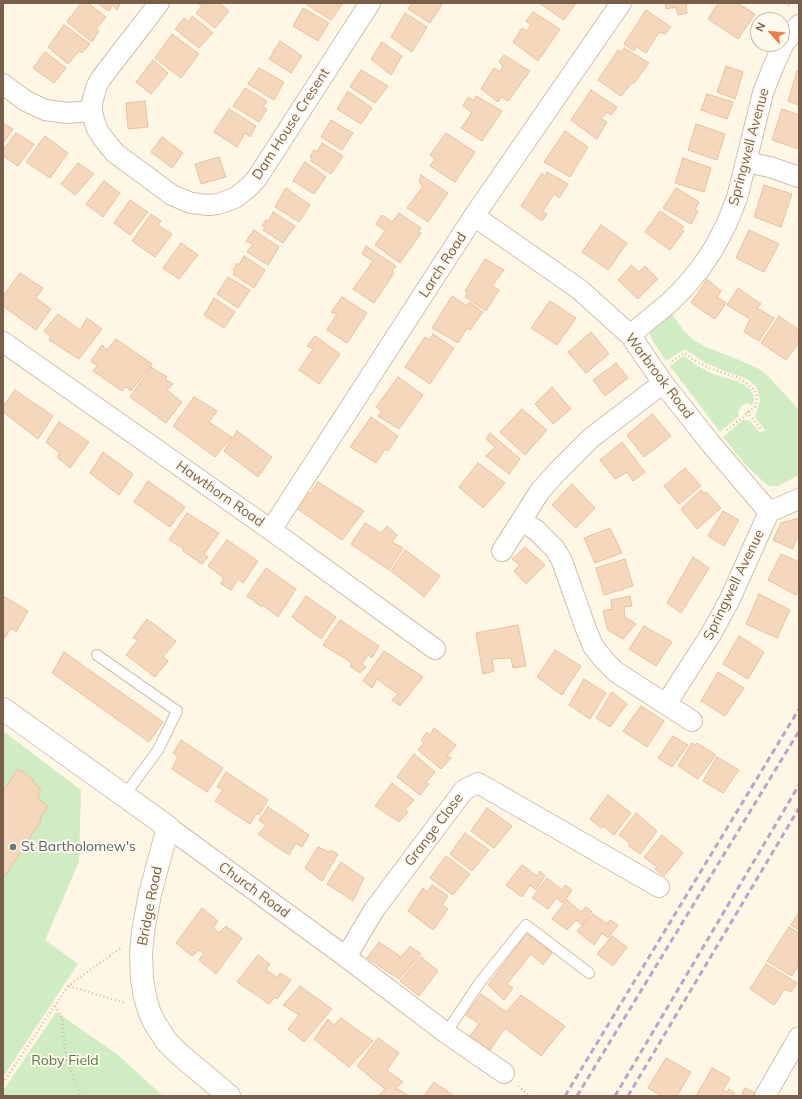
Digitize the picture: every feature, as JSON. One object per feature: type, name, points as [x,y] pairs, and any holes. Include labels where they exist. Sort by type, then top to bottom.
[{"type":"street","name":"Dam House Cresent","points":[[159,3],[102,77],[94,94],[92,111],[97,129],[115,153],[172,194],[186,201],[200,205],[226,202],[242,194],[257,178],[370,3]]},
{"type":"street","name":"Larch Road","points":[[270,530],[474,216],[621,3]]},
{"type":"street","name":"Springwell Avenue","points":[[630,336],[669,303],[700,269],[714,248],[727,223],[737,198],[763,93],[784,43],[799,25]]},
{"type":"street","points":[[3,84],[26,101],[45,110],[67,113],[92,111]]},
{"type":"street","points":[[746,162],[770,167],[799,177]]},
{"type":"street","name":"Warbrook Road","points":[[474,216],[579,289],[630,336],[659,378],[711,444],[769,512]]},
{"type":"street","name":"Hawthorn Road","points":[[3,342],[270,530],[435,649]]},
{"type":"street","points":[[502,551],[540,491],[558,470],[591,438],[659,378]]},
{"type":"street","name":"Springwell Avenue","points":[[666,704],[711,634],[724,610],[769,512],[799,499]]},
{"type":"street","points":[[522,521],[536,530],[555,549],[562,561],[588,635],[593,646],[604,660],[616,672],[692,721]]},
{"type":"street","name":"Church Road","points":[[3,709],[346,957],[446,1033],[504,1073]]},
{"type":"street","name":"Grange Close","points":[[346,957],[383,898],[464,790],[478,783],[659,887]]},
{"type":"street","name":"Bridge Road","points":[[168,827],[150,894],[143,932],[141,954],[142,979],[149,1010],[154,1022],[167,1042],[229,1096]]},
{"type":"street","points":[[765,1096],[799,1037]]},
{"type":"lane","points":[[97,655],[177,711],[158,750],[124,796]]},
{"type":"lane","points":[[446,1033],[480,982],[526,925],[590,973]]},
{"type":"path","points":[[659,378],[685,352],[694,360],[709,368],[736,378],[750,386],[755,391],[757,396],[756,406],[747,412],[711,444]]},
{"type":"path","points":[[747,412],[761,429]]},
{"type":"path","points":[[3,1083],[68,986],[143,932]]},
{"type":"path","points":[[68,986],[149,1010]]},
{"type":"path","points":[[55,1006],[62,1016],[66,1057],[81,1096]]},
{"type":"green space","points":[[671,313],[684,331],[695,341],[759,369],[768,376],[799,410],[799,475],[778,486],[768,486],[746,465],[723,437],[743,420],[750,421],[760,433],[765,430],[755,417],[760,401],[756,386],[747,379],[707,364],[685,349],[666,361],[650,334],[651,330]]},
{"type":"green space","points":[[684,356],[710,373],[737,381],[749,388],[753,394],[754,401],[752,405],[747,403],[741,406],[738,413],[739,416],[720,432],[670,366]]},
{"type":"green space","points":[[3,731],[81,790],[79,862],[45,940],[78,964],[3,1077]]},
{"type":"green space","name":"Roby Field","points":[[56,1012],[117,1054],[163,1096],[3,1096],[3,1091]]},
{"type":"building","points":[[81,3],[88,3],[106,17],[96,29],[99,31],[92,42],[67,22]]},
{"type":"building","points":[[97,3],[121,3],[117,10],[112,5],[109,11]]},
{"type":"building","points":[[197,3],[219,3],[229,11],[215,28],[196,13],[202,6]]},
{"type":"building","points":[[343,3],[331,20],[306,4]]},
{"type":"building","points":[[412,3],[443,3],[430,23],[408,9]]},
{"type":"building","points":[[539,3],[576,3],[564,20]]},
{"type":"building","points":[[665,3],[698,3],[686,4],[687,13],[678,15],[676,7],[666,9]]},
{"type":"building","points":[[718,3],[737,3],[752,12],[750,12],[750,21],[738,39],[708,19]]},
{"type":"building","points":[[303,8],[329,23],[318,41],[293,26]]},
{"type":"building","points":[[646,10],[671,27],[665,34],[659,32],[646,53],[637,47],[634,51],[624,44]]},
{"type":"building","points":[[533,12],[560,29],[538,61],[513,42],[522,28],[527,31],[531,25],[526,21]]},
{"type":"building","points":[[405,13],[427,27],[412,52],[391,37]]},
{"type":"building","points":[[192,16],[213,33],[199,48],[175,29],[184,18],[189,22]]},
{"type":"building","points":[[64,25],[90,44],[82,53],[79,51],[68,64],[48,47]]},
{"type":"building","points":[[172,34],[199,54],[181,78],[155,58]]},
{"type":"building","points":[[280,41],[302,56],[291,73],[269,59]]},
{"type":"building","points":[[382,42],[402,56],[391,75],[371,59]]},
{"type":"building","points":[[624,48],[649,63],[634,83],[632,83],[621,96],[598,80],[618,50],[622,52]]},
{"type":"building","points":[[45,52],[66,68],[54,83],[33,68]]},
{"type":"building","points":[[504,55],[530,71],[508,101],[502,97],[498,102],[481,89],[494,68],[500,72],[503,66],[499,62]]},
{"type":"building","points":[[153,60],[168,73],[151,94],[136,82]]},
{"type":"building","points":[[726,66],[743,72],[735,99],[717,92]]},
{"type":"building","points":[[259,68],[284,82],[274,100],[248,84]]},
{"type":"building","points":[[361,70],[388,86],[375,103],[350,87]]},
{"type":"building","points":[[797,71],[799,72],[799,105],[788,101]]},
{"type":"building","points":[[245,88],[267,101],[263,107],[267,109],[259,122],[233,106]]},
{"type":"building","points":[[591,90],[617,107],[611,115],[607,112],[601,119],[607,122],[597,139],[571,120]]},
{"type":"building","points":[[348,91],[372,108],[361,124],[337,109]]},
{"type":"building","points":[[707,94],[733,102],[727,119],[701,110]]},
{"type":"building","points":[[476,96],[502,111],[482,141],[461,128],[472,113],[463,106],[468,97],[474,101]]},
{"type":"building","points":[[145,101],[148,127],[128,129],[126,103]]},
{"type":"building","points":[[229,109],[256,126],[250,137],[245,133],[237,147],[214,132]]},
{"type":"building","points":[[782,109],[799,115],[799,149],[772,140]]},
{"type":"building","points":[[331,120],[353,133],[342,150],[321,137]]},
{"type":"building","points":[[3,123],[13,129],[3,143]]},
{"type":"building","points":[[696,124],[725,134],[717,160],[688,150]]},
{"type":"building","points":[[565,131],[588,147],[570,177],[544,162]]},
{"type":"building","points":[[16,133],[34,144],[18,166],[3,156],[3,150]]},
{"type":"building","points":[[446,133],[475,152],[455,182],[430,166],[435,159],[430,155]]},
{"type":"building","points":[[45,136],[68,153],[50,178],[26,162]]},
{"type":"building","points":[[162,137],[183,153],[172,168],[151,152]]},
{"type":"building","points":[[322,143],[343,156],[331,174],[311,161],[312,159],[310,157],[314,150],[317,152]]},
{"type":"building","points":[[219,157],[226,177],[201,184],[195,164]]},
{"type":"building","points":[[683,158],[711,168],[704,192],[675,183]]},
{"type":"building","points":[[305,162],[326,177],[314,194],[293,181]]},
{"type":"building","points":[[78,163],[94,174],[75,195],[61,184]]},
{"type":"building","points":[[547,172],[568,184],[559,198],[554,194],[543,211],[547,214],[542,221],[521,206],[542,173],[545,177]]},
{"type":"building","points":[[421,175],[448,193],[428,222],[407,208],[423,186],[419,182]]},
{"type":"building","points":[[104,181],[120,193],[103,217],[86,204]]},
{"type":"building","points":[[764,185],[792,194],[781,227],[754,217]]},
{"type":"building","points":[[286,188],[310,205],[299,222],[275,207]]},
{"type":"building","points":[[676,188],[699,202],[695,210],[698,211],[691,224],[663,208]]},
{"type":"building","points":[[130,200],[148,212],[130,235],[114,223]]},
{"type":"building","points":[[660,211],[684,227],[681,229],[684,231],[670,250],[645,232]]},
{"type":"building","points":[[273,212],[295,226],[283,243],[263,230],[265,228],[262,226],[266,220],[269,221]]},
{"type":"building","points":[[399,213],[421,228],[418,232],[421,233],[400,263],[375,245],[385,231],[376,224],[382,215],[392,222]]},
{"type":"building","points":[[151,214],[161,221],[158,225],[172,234],[155,257],[132,241]]},
{"type":"building","points":[[601,225],[627,243],[608,270],[582,252]]},
{"type":"building","points":[[254,230],[279,247],[268,265],[247,252],[253,244],[246,241]]},
{"type":"building","points":[[749,230],[779,244],[764,272],[736,258]]},
{"type":"building","points":[[181,243],[198,255],[179,279],[163,268]]},
{"type":"building","points":[[366,246],[396,266],[392,271],[394,273],[374,303],[353,289],[373,261],[362,254]]},
{"type":"building","points":[[244,256],[265,270],[254,288],[233,274],[235,272],[233,270],[237,263],[239,265]]},
{"type":"building","points":[[485,259],[504,270],[492,286],[499,290],[486,311],[465,297],[468,292],[465,291]]},
{"type":"building","points":[[631,265],[639,272],[645,266],[658,279],[638,299],[618,280]]},
{"type":"building","points":[[20,273],[43,288],[36,298],[51,309],[36,330],[3,306],[3,296]]},
{"type":"building","points":[[228,277],[250,290],[238,308],[217,294]]},
{"type":"building","points":[[707,279],[721,291],[717,297],[726,303],[715,319],[691,303]]},
{"type":"building","points":[[738,288],[761,304],[757,308],[774,318],[759,341],[744,332],[750,319],[727,305]]},
{"type":"building","points":[[452,296],[467,306],[469,302],[483,312],[470,330],[467,328],[458,343],[432,328]]},
{"type":"building","points":[[342,297],[367,313],[347,343],[327,330],[337,314],[331,312]]},
{"type":"building","points":[[214,298],[235,312],[224,328],[204,315]]},
{"type":"building","points":[[550,301],[576,318],[557,345],[531,328]]},
{"type":"building","points":[[58,314],[80,330],[87,318],[102,329],[79,359],[49,340],[51,337],[44,331]]},
{"type":"building","points":[[779,316],[799,330],[799,342],[786,360],[761,343]]},
{"type":"building","points":[[591,332],[609,354],[586,373],[568,352]]},
{"type":"building","points":[[433,334],[454,348],[430,384],[405,367],[425,337],[429,340]]},
{"type":"building","points":[[315,336],[340,354],[319,384],[299,370],[313,349],[307,346]]},
{"type":"building","points":[[116,339],[152,364],[131,391],[126,387],[122,391],[93,371],[97,366],[91,361],[102,345],[107,350]]},
{"type":"building","points":[[616,363],[628,378],[605,396],[593,380]]},
{"type":"building","points":[[151,367],[167,377],[165,379],[173,384],[167,390],[182,402],[166,423],[130,397]]},
{"type":"building","points":[[398,377],[423,395],[399,429],[378,416],[382,411],[376,407]]},
{"type":"building","points":[[552,387],[571,409],[553,424],[535,404]]},
{"type":"building","points":[[15,390],[53,416],[38,439],[3,412],[3,407]]},
{"type":"building","points":[[194,397],[217,411],[209,422],[232,437],[215,457],[173,426]]},
{"type":"building","points":[[522,409],[547,430],[525,455],[500,432]]},
{"type":"building","points":[[652,414],[671,436],[644,457],[627,435]]},
{"type":"building","points":[[371,417],[398,436],[388,451],[385,449],[376,463],[350,447]]},
{"type":"building","points":[[59,422],[89,442],[70,468],[57,457],[60,453],[46,442]]},
{"type":"building","points":[[237,431],[272,457],[258,477],[224,451]]},
{"type":"building","points":[[490,433],[520,459],[509,474],[486,456],[495,447],[486,439]]},
{"type":"building","points":[[622,442],[645,472],[633,481],[627,472],[615,479],[600,460]]},
{"type":"building","points":[[103,452],[133,474],[119,495],[90,473]]},
{"type":"building","points":[[478,463],[505,483],[483,508],[459,487]]},
{"type":"building","points":[[685,468],[701,486],[679,504],[664,486]]},
{"type":"building","points":[[148,481],[185,507],[170,527],[134,502]]},
{"type":"building","points":[[318,482],[364,511],[342,540],[295,507],[306,492],[310,494]]},
{"type":"building","points":[[572,484],[595,508],[576,528],[552,505]]},
{"type":"building","points":[[701,490],[704,493],[706,492],[721,508],[697,529],[681,509]]},
{"type":"building","points":[[723,511],[739,520],[724,546],[708,536]]},
{"type":"building","points":[[187,513],[219,533],[204,554],[208,557],[202,564],[183,551],[183,548],[169,540]]},
{"type":"building","points":[[799,518],[799,538],[796,539],[793,549],[773,540],[781,523]]},
{"type":"building","points":[[365,523],[381,533],[387,526],[397,535],[392,542],[403,548],[389,570],[351,544]]},
{"type":"building","points":[[610,528],[622,553],[595,563],[584,538]]},
{"type":"building","points":[[227,540],[258,561],[243,583],[238,579],[231,590],[221,584],[224,578],[208,566]]},
{"type":"building","points":[[525,547],[545,565],[526,584],[514,571],[520,565],[512,559]]},
{"type":"building","points":[[405,550],[440,576],[424,597],[391,571]]},
{"type":"building","points":[[781,554],[799,562],[799,589],[796,595],[768,580]]},
{"type":"building","points":[[693,557],[709,568],[681,613],[667,603]]},
{"type":"building","points":[[625,559],[633,586],[604,595],[596,568]]},
{"type":"building","points":[[266,568],[296,589],[278,617],[263,605],[262,607],[247,596]]},
{"type":"building","points":[[759,594],[790,610],[777,638],[746,624]]},
{"type":"building","points":[[3,596],[28,611],[16,632],[11,628],[4,639],[3,638]]},
{"type":"building","points":[[306,596],[336,617],[321,639],[292,617]]},
{"type":"building","points":[[630,596],[632,606],[624,607],[625,617],[636,624],[623,639],[608,630],[603,611],[612,609],[611,600]]},
{"type":"building","points":[[147,619],[176,641],[163,657],[168,661],[155,677],[126,655],[138,640],[133,638]]},
{"type":"building","points":[[340,620],[379,646],[372,658],[368,655],[362,664],[366,667],[360,673],[350,666],[352,663],[323,645]]},
{"type":"building","points":[[518,625],[526,666],[513,668],[511,658],[492,659],[494,671],[483,674],[476,633]]},
{"type":"building","points":[[644,626],[672,642],[656,666],[629,649]]},
{"type":"building","points":[[739,636],[764,652],[748,679],[723,664]]},
{"type":"building","points":[[555,650],[581,666],[562,695],[537,677]]},
{"type":"building","points":[[384,651],[423,677],[400,706],[392,700],[398,694],[377,679],[372,688],[363,681]]},
{"type":"building","points":[[64,652],[163,722],[149,742],[52,673]]},
{"type":"building","points":[[718,672],[744,688],[725,716],[701,701]]},
{"type":"building","points":[[584,679],[606,693],[590,719],[569,705]]},
{"type":"building","points":[[612,692],[627,704],[610,727],[596,718]]},
{"type":"building","points":[[641,706],[664,721],[647,747],[623,731]]},
{"type":"building","points":[[434,728],[456,745],[447,756],[451,758],[441,769],[418,750],[424,743],[421,740],[427,732],[430,735]]},
{"type":"building","points":[[673,736],[688,745],[672,767],[658,758]]},
{"type":"building","points":[[181,740],[223,768],[207,792],[172,769],[178,757],[173,753]]},
{"type":"building","points":[[692,743],[696,745],[697,743],[716,755],[698,779],[678,766]]},
{"type":"building","points":[[414,754],[435,772],[426,783],[429,784],[420,795],[397,777]]},
{"type":"building","points":[[717,757],[739,770],[723,793],[703,781]]},
{"type":"building","name":"St Bartholomew's","points":[[18,769],[34,780],[33,782],[40,788],[38,799],[48,806],[40,818],[42,819],[5,876],[3,874],[3,791]]},
{"type":"building","points":[[226,772],[268,800],[259,815],[257,813],[250,824],[215,801],[223,790],[217,787]]},
{"type":"building","points":[[392,783],[414,800],[405,810],[408,812],[399,822],[375,806]]},
{"type":"building","points":[[608,795],[631,813],[614,835],[603,826],[601,828],[590,819]]},
{"type":"building","points":[[268,807],[309,835],[302,847],[296,843],[289,855],[258,834],[266,825],[259,820]]},
{"type":"building","points":[[487,808],[512,826],[494,848],[471,831]]},
{"type":"building","points":[[636,813],[657,831],[640,854],[629,846],[629,843],[619,835]]},
{"type":"building","points":[[465,833],[489,850],[472,871],[450,854]]},
{"type":"building","points":[[662,835],[683,853],[664,876],[655,869],[657,867],[644,857]]},
{"type":"building","points":[[318,847],[338,854],[322,881],[305,868]]},
{"type":"building","points":[[446,856],[470,874],[453,895],[430,878]]},
{"type":"building","points":[[341,862],[364,878],[353,901],[327,884]]},
{"type":"building","points":[[522,865],[537,876],[540,871],[545,876],[536,890],[530,885],[522,897],[506,885]]},
{"type":"building","points":[[547,878],[562,890],[565,885],[572,890],[563,903],[556,898],[548,909],[532,898]]},
{"type":"building","points":[[432,885],[448,896],[442,905],[448,909],[433,930],[408,911],[423,888],[427,892]]},
{"type":"building","points":[[567,900],[581,912],[586,907],[592,912],[582,925],[576,920],[567,930],[552,919]]},
{"type":"building","points":[[202,908],[218,921],[213,928],[219,933],[226,926],[242,938],[216,974],[199,960],[204,953],[199,950],[192,956],[176,943]]},
{"type":"building","points":[[799,912],[799,930],[791,925]]},
{"type":"building","points":[[593,914],[607,924],[610,920],[618,925],[608,938],[602,933],[594,945],[577,931]]},
{"type":"building","points":[[789,927],[799,933],[799,964],[792,976],[767,961]]},
{"type":"building","points":[[527,933],[552,953],[543,965],[531,954],[507,984],[513,988],[504,1000],[488,985]]},
{"type":"building","points":[[612,936],[627,947],[613,966],[597,954]]},
{"type":"building","points":[[379,942],[401,957],[410,946],[421,954],[399,979],[367,958]]},
{"type":"building","points":[[258,955],[270,964],[266,970],[277,977],[280,973],[291,980],[277,999],[275,997],[269,1004],[237,982]]},
{"type":"building","points":[[421,957],[438,971],[419,996],[400,981]]},
{"type":"building","points":[[766,964],[797,983],[791,992],[785,989],[774,1005],[750,989]]},
{"type":"building","points":[[300,986],[332,1009],[304,1042],[288,1029],[299,1015],[283,1005]]},
{"type":"building","points":[[481,994],[506,1012],[521,995],[565,1026],[541,1056],[505,1028],[490,1050],[470,1036],[479,1024],[466,1015]]},
{"type":"building","points":[[341,1018],[373,1041],[349,1067],[314,1039],[328,1019],[334,1025]]},
{"type":"building","points":[[378,1038],[399,1053],[387,1070],[403,1082],[396,1088],[408,1095],[407,1096],[378,1096],[385,1089],[357,1066]]},
{"type":"building","points":[[666,1058],[691,1072],[677,1096],[662,1096],[648,1088]]},
{"type":"building","points":[[712,1068],[730,1078],[723,1090],[727,1092],[729,1089],[735,1093],[734,1096],[696,1096]]},
{"type":"building","points":[[434,1082],[454,1096],[424,1096]]},
{"type":"building","points":[[745,1088],[758,1094],[757,1096],[741,1096]]},
{"type":"railway","points":[[565,1096],[799,709]]},
{"type":"railway","points":[[577,1096],[799,731]]},
{"type":"railway","points":[[615,1096],[799,785]]},
{"type":"railway","points":[[628,1096],[799,808]]},
{"type":"place","name":"St Bartholomew's","points":[[13,847]]}]
